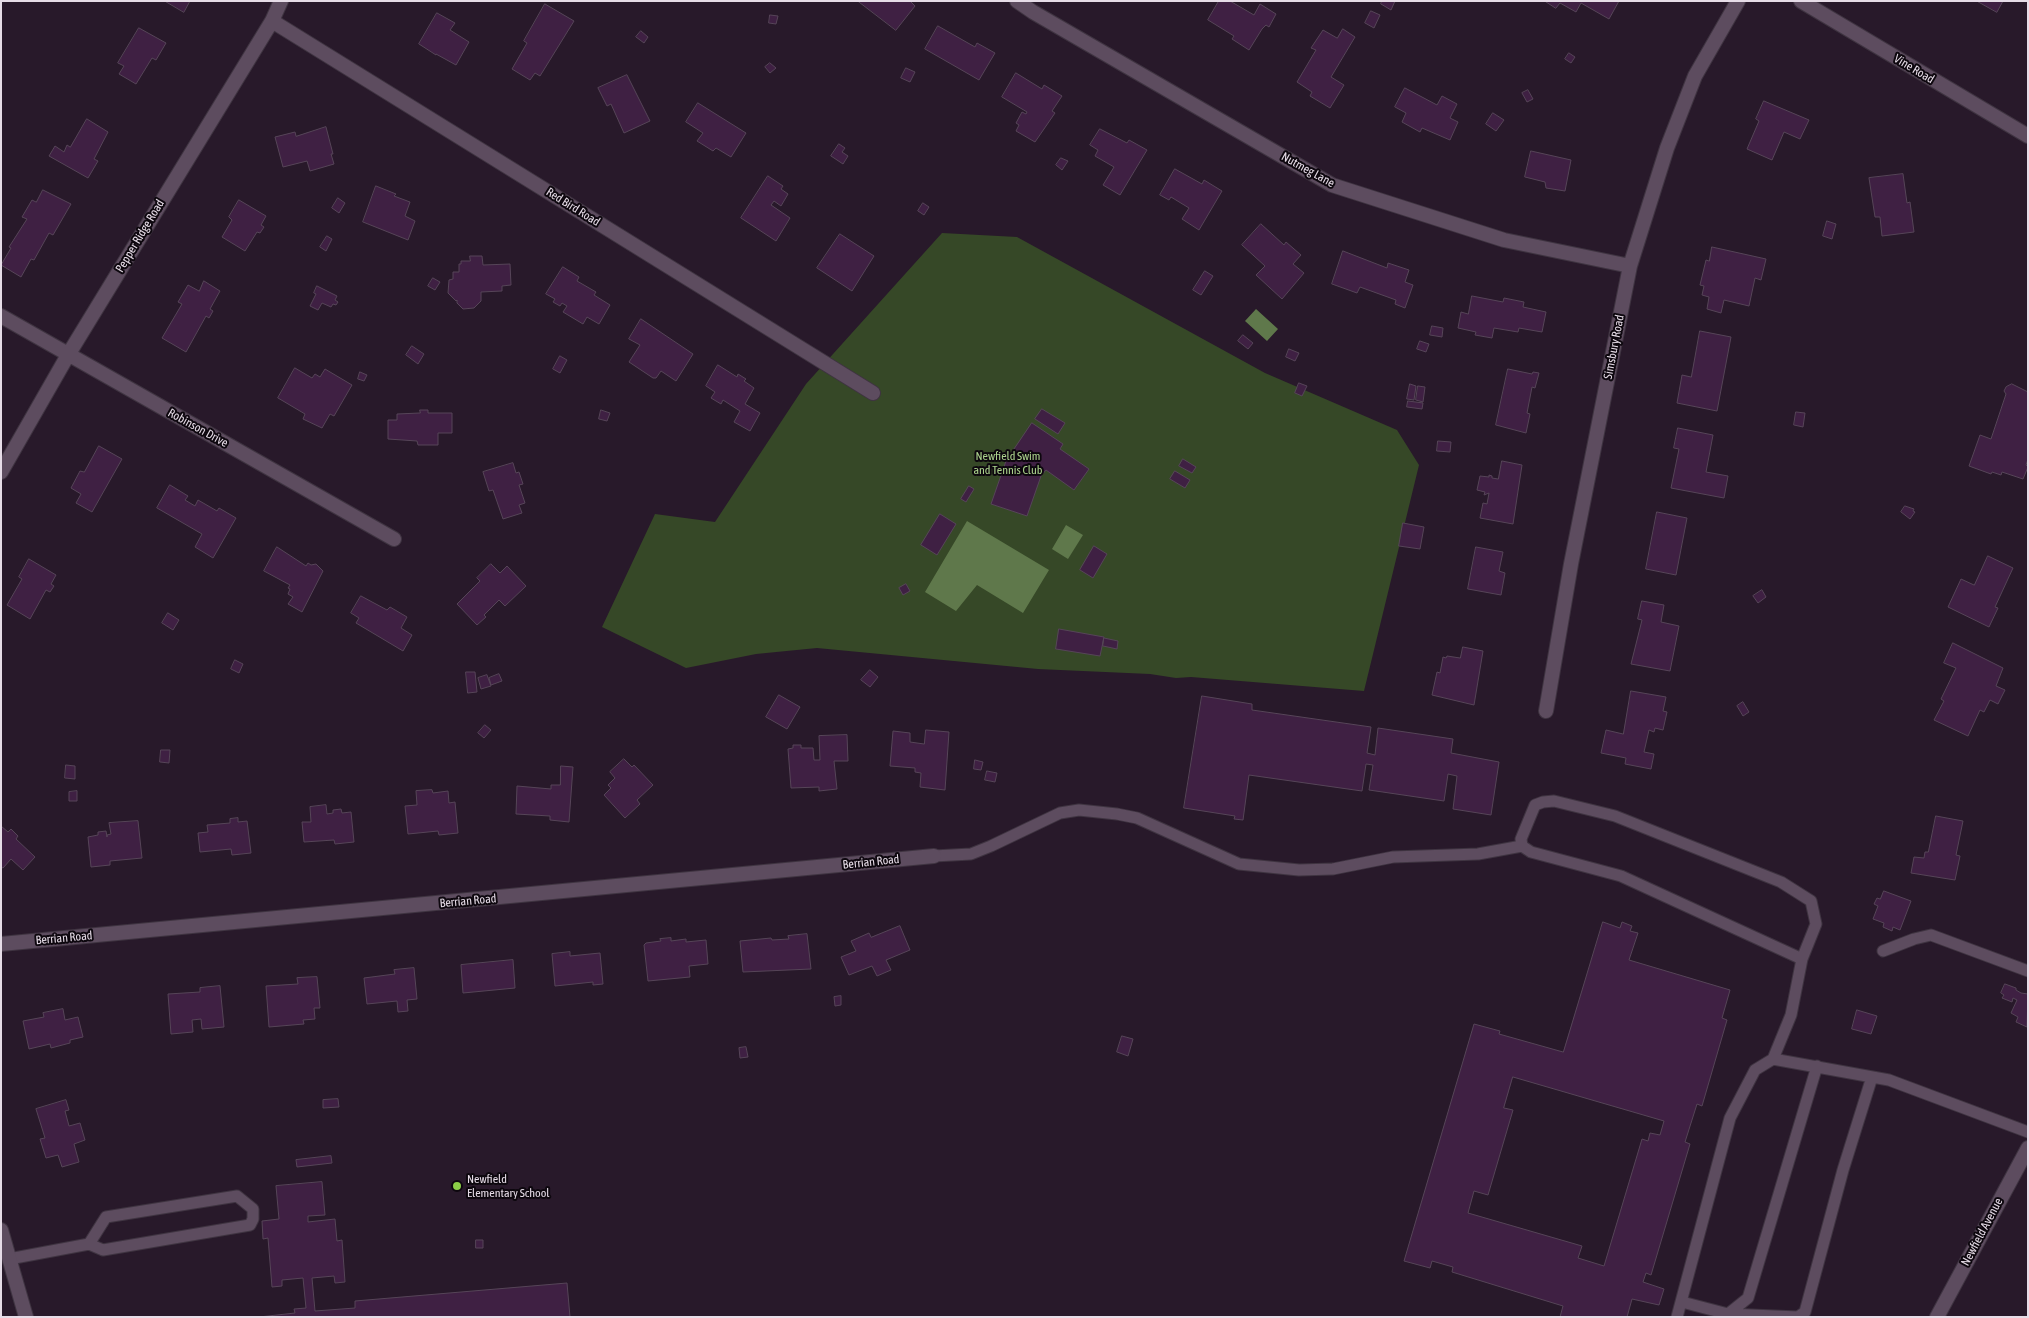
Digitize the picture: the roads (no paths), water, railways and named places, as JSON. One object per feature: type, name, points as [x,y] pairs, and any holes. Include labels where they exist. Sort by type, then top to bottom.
[{"type":"street","name":"Pepper Ridge Road","points":[[1,472],[68,355],[272,21],[281,1]]},
{"type":"street","name":"Nutmeg Lane","points":[[1017,1],[1332,185],[1504,240],[1630,266]]},
{"type":"street","name":"Simsbury Road","points":[[1546,711],[1571,564],[1630,266],[1667,148],[1694,76],[1738,1]]},
{"type":"street","name":"Vine Road","points":[[1801,1],[2028,136]]},
{"type":"street","name":"Red Bird Road","points":[[272,21],[873,393]]},
{"type":"street","name":"Robinson Drive","points":[[1,316],[394,539]]},
{"type":"street","name":"Berrian Road","points":[[1,944],[934,856]]},
{"type":"street","name":"Newfield Avenue","points":[[1937,1317],[2028,1148]]},
{"type":"street","points":[[1,1230],[26,1317]]},
{"type":"lane","points":[[1522,846],[1521,839],[1535,805],[1554,801],[1615,816],[1782,882],[1811,901],[1816,924],[1802,959],[1791,1015],[1773,1058],[1755,1070],[1730,1118],[1677,1317]]},
{"type":"lane","points":[[934,856],[971,854],[1060,813],[1079,810],[1137,818],[1238,864],[1292,869],[1333,869],[1393,857],[1478,854],[1522,846],[1531,852],[1621,876],[1802,959]]},
{"type":"lane","points":[[1883,950],[1914,939],[1931,936],[2028,971]]},
{"type":"lane","points":[[1773,1058],[1889,1080],[2028,1132]]},
{"type":"lane","points":[[1728,1314],[1748,1298],[1817,1066]]},
{"type":"lane","points":[[1682,1302],[1728,1314],[1798,1316],[1805,1312],[1843,1170],[1872,1077]]},
{"type":"lane","points":[[10,1259],[89,1244],[103,1250],[250,1225],[253,1219],[253,1208],[237,1196],[106,1217],[89,1244]]},
{"type":"place","name":"Newfield Elementary School","points":[[457,1186]]},
{"type":"park label","name":"Newfield Swim and Tennis Club","points":[[1008,463]]}]
